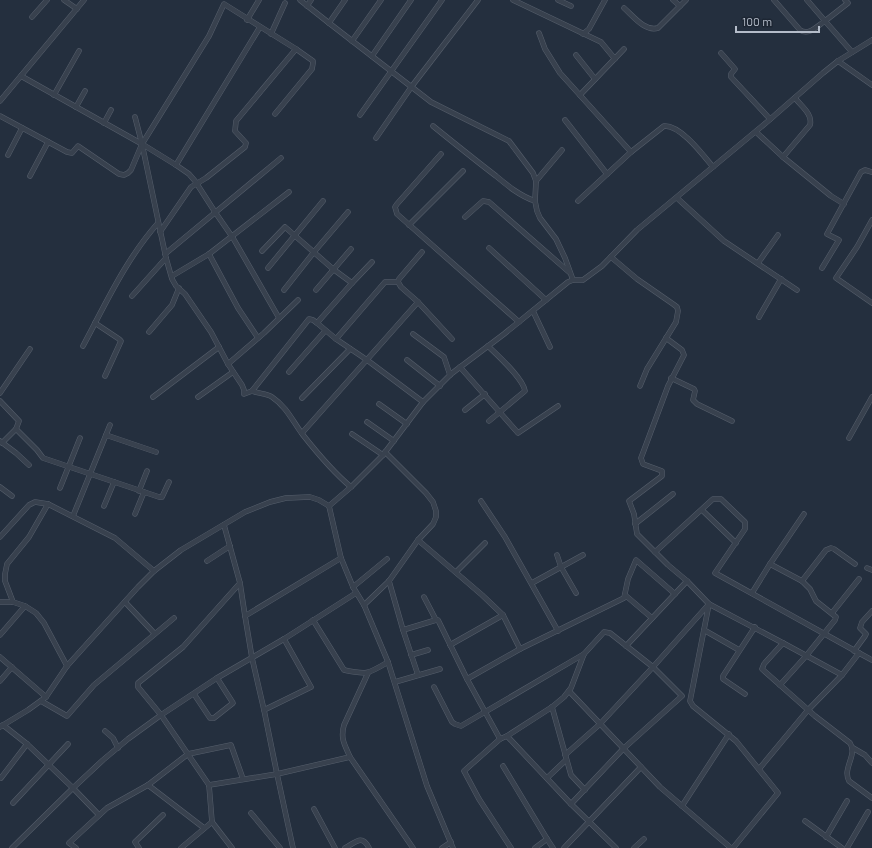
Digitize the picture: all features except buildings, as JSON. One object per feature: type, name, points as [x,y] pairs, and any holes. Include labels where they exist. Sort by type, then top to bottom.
[{"type":"street","points":[[32,17],[46,0]]},
{"type":"street","points":[[64,0],[77,10]]},
{"type":"street","points":[[0,101],[84,0]]},
{"type":"street","points":[[248,20],[259,0]]},
{"type":"street","points":[[300,0],[431,102],[509,141],[533,173],[536,181],[535,201],[537,211],[540,218],[556,239],[573,280]]},
{"type":"street","points":[[307,6],[311,0]]},
{"type":"street","points":[[328,23],[345,0]]},
{"type":"street","points":[[352,40],[381,0]]},
{"type":"street","points":[[372,56],[412,0]]},
{"type":"street","points":[[360,115],[442,0]]},
{"type":"street","points":[[376,138],[412,86],[477,0]]},
{"type":"street","points":[[515,0],[602,42],[615,59]]},
{"type":"street","points":[[558,0],[571,6]]},
{"type":"street","points":[[583,34],[589,29],[605,0]]},
{"type":"street","points":[[673,0],[680,6]]},
{"type":"street","points":[[624,8],[646,27],[654,29],[658,28],[686,0]]},
{"type":"street","points":[[774,0],[800,30],[809,33],[848,1]]},
{"type":"street","points":[[807,0],[852,52]]},
{"type":"street","points":[[0,116],[72,153],[78,146],[119,174],[128,174],[142,144],[209,36],[225,2],[248,20],[313,61],[313,66],[275,114]]},
{"type":"street","points":[[271,34],[285,3]]},
{"type":"street","points":[[176,165],[260,27]]},
{"type":"street","points":[[539,33],[545,50],[556,67],[631,152]]},
{"type":"street","points":[[329,506],[351,487],[384,453],[423,402],[450,375],[568,282],[573,280],[583,280],[602,266],[637,230],[756,132],[838,61],[872,40]]},
{"type":"street","points":[[160,232],[188,190],[206,178],[245,147],[246,142],[235,131],[236,122],[296,49]]},
{"type":"street","points":[[580,95],[624,49]]},
{"type":"street","points":[[54,95],[79,51]]},
{"type":"street","points":[[721,53],[735,69],[731,74],[731,77],[770,119]]},
{"type":"street","points":[[576,55],[595,79]]},
{"type":"street","points":[[838,61],[872,86]]},
{"type":"street","points":[[21,76],[142,144],[189,174],[197,183],[232,236],[279,318]]},
{"type":"street","points":[[76,107],[85,91]]},
{"type":"street","points":[[783,157],[811,122],[810,115],[795,98]]},
{"type":"street","points":[[104,123],[111,110]]},
{"type":"street","points":[[135,117],[165,256],[172,276],[176,286],[185,294],[211,332],[228,364],[242,385],[244,394],[252,391],[310,320],[313,320],[325,331],[423,402]]},
{"type":"street","points":[[565,120],[607,174]]},
{"type":"street","points":[[433,126],[471,158],[526,198],[535,201]]},
{"type":"street","points":[[578,201],[631,152],[664,126],[668,126],[680,132],[713,167]]},
{"type":"street","points":[[8,155],[22,128]]},
{"type":"street","points":[[756,132],[783,157],[831,196],[844,204]]},
{"type":"street","points":[[30,176],[48,142]]},
{"type":"street","points":[[536,181],[562,150]]},
{"type":"street","points":[[442,154],[397,204],[395,207],[397,214],[519,322]]},
{"type":"street","points":[[132,296],[165,256],[215,212],[281,158]]},
{"type":"street","points":[[822,268],[839,240],[828,234],[861,172],[865,170],[872,172]]},
{"type":"street","points":[[409,225],[464,171]]},
{"type":"street","points":[[172,276],[209,254],[289,192]]},
{"type":"street","points":[[677,198],[718,236],[797,290]]},
{"type":"street","points":[[268,268],[296,236],[323,201]]},
{"type":"street","points":[[465,217],[483,201],[489,202],[570,272]]},
{"type":"street","points":[[284,290],[348,212]]},
{"type":"street","points":[[872,220],[857,247],[836,278],[872,303]]},
{"type":"street","points":[[84,346],[128,263],[144,239],[158,223]]},
{"type":"street","points":[[262,251],[284,227],[333,269],[352,283]]},
{"type":"street","points":[[758,263],[778,235]]},
{"type":"street","points":[[489,248],[546,300]]},
{"type":"street","points":[[316,290],[351,249]]},
{"type":"street","points":[[398,282],[422,252]]},
{"type":"street","points":[[209,254],[238,308],[258,338]]},
{"type":"street","points":[[611,256],[637,279],[677,307],[678,312],[676,322],[647,369],[640,386]]},
{"type":"street","points":[[317,323],[372,262]]},
{"type":"street","points":[[759,317],[781,279]]},
{"type":"street","points":[[336,339],[385,282],[398,282]]},
{"type":"street","points":[[398,282],[401,287],[418,302],[452,339]]},
{"type":"street","points":[[149,332],[172,305],[179,288]]},
{"type":"street","points":[[228,364],[298,300]]},
{"type":"street","points":[[302,433],[418,302]]},
{"type":"street","points":[[533,311],[550,347]]},
{"type":"street","points":[[96,323],[121,341],[105,376]]},
{"type":"street","points":[[289,372],[325,331]]},
{"type":"street","points":[[413,334],[444,357],[450,375]]},
{"type":"street","points":[[666,338],[683,352],[682,359],[671,378],[641,458],[643,464],[660,470],[663,474],[660,478],[629,501],[634,514],[637,534],[709,604],[842,675]]},
{"type":"street","points":[[488,346],[507,364],[524,388],[523,393],[489,421]]},
{"type":"street","points":[[153,397],[219,347]]},
{"type":"street","points":[[0,393],[30,349]]},
{"type":"street","points":[[302,398],[350,349]]},
{"type":"street","points":[[407,360],[440,386]]},
{"type":"street","points":[[460,367],[518,433],[558,406]]},
{"type":"street","points":[[198,397],[233,372]]},
{"type":"street","points":[[671,378],[694,389],[693,400],[697,404],[732,421]]},
{"type":"street","points":[[252,391],[271,396],[283,406],[302,433],[338,476],[351,487]]},
{"type":"street","points":[[466,410],[485,394]]},
{"type":"street","points":[[849,438],[872,397]]},
{"type":"street","points":[[0,401],[19,421],[16,429],[1,442],[16,452],[29,465]]},
{"type":"street","points":[[379,404],[407,424]]},
{"type":"street","points":[[368,422],[394,440]]},
{"type":"street","points":[[73,516],[110,425]]},
{"type":"street","points":[[16,429],[43,458],[141,492],[162,497],[169,482]]},
{"type":"street","points":[[352,434],[384,453],[426,493],[436,511],[436,517],[433,524],[418,540],[389,581],[364,605]]},
{"type":"street","points":[[106,435],[156,452]]},
{"type":"street","points":[[60,488],[80,438]]},
{"type":"street","points":[[135,514],[147,471]]},
{"type":"street","points":[[104,506],[114,482]]},
{"type":"street","points":[[0,487],[12,496]]},
{"type":"street","points":[[635,524],[673,494]]},
{"type":"street","points":[[99,815],[49,764],[27,744],[2,726],[46,697],[67,666],[125,602],[154,571],[181,550],[245,512],[270,502],[286,498],[310,496],[329,506],[341,558],[353,587],[364,605],[388,662],[427,786],[453,848]]},
{"type":"street","points":[[655,552],[713,499],[721,499],[745,522],[745,529],[715,573],[872,660]]},
{"type":"street","points":[[481,501],[505,537],[558,631]]},
{"type":"street","points":[[0,537],[29,505],[35,502],[48,504],[115,538],[154,571]]},
{"type":"street","points":[[13,602],[5,581],[5,574],[8,564],[29,537],[48,504]]},
{"type":"street","points":[[702,510],[736,543]]},
{"type":"street","points":[[752,593],[804,514]]},
{"type":"street","points":[[224,525],[240,583],[252,658],[293,848]]},
{"type":"street","points":[[418,540],[456,572],[502,615],[520,650]]},
{"type":"street","points":[[456,572],[486,542]]},
{"type":"street","points":[[207,561],[230,546]]},
{"type":"street","points":[[802,581],[826,550],[831,548],[834,548],[855,564]]},
{"type":"street","points":[[557,555],[561,567],[576,593]]},
{"type":"street","points":[[532,583],[583,555]]},
{"type":"street","points":[[245,616],[341,558]]},
{"type":"street","points":[[353,587],[387,559]]},
{"type":"street","points":[[467,679],[578,620],[624,598],[628,579],[636,560],[674,594]]},
{"type":"street","points":[[770,564],[802,581],[810,589],[816,601],[832,613],[836,618],[806,656],[780,685]]},
{"type":"street","points":[[832,613],[859,579]]},
{"type":"street","points":[[389,581],[403,630],[418,674]]},
{"type":"street","points":[[626,646],[686,581]]},
{"type":"street","points":[[232,848],[212,822],[209,785],[161,715],[138,687],[138,683],[183,647],[240,583]]},
{"type":"street","points":[[12,848],[103,760],[161,715],[217,678],[284,639],[356,593]]},
{"type":"street","points":[[625,595],[652,618]]},
{"type":"street","points":[[424,597],[436,620],[438,620],[467,679],[500,739]]},
{"type":"street","points":[[0,602],[13,602],[25,606],[36,613],[44,623],[67,666]]},
{"type":"street","points":[[125,602],[154,633]]},
{"type":"street","points":[[569,691],[660,787],[732,848],[778,793],[736,741],[690,701],[709,604]]},
{"type":"street","points":[[547,778],[565,757],[600,724],[709,604]]},
{"type":"street","points":[[0,635],[25,606]]},
{"type":"street","points":[[759,769],[808,710],[842,675],[866,636],[860,628],[861,624],[872,611]]},
{"type":"street","points":[[450,645],[502,615]]},
{"type":"street","points":[[41,701],[67,716],[94,685],[154,633],[174,618]]},
{"type":"street","points":[[313,620],[344,670],[360,674],[368,673],[388,662]]},
{"type":"street","points":[[403,630],[436,620]]},
{"type":"street","points":[[745,694],[723,678],[739,650],[755,628]]},
{"type":"street","points":[[704,630],[739,650]]},
{"type":"street","points":[[434,687],[454,724],[461,726],[584,654],[604,632],[610,633],[653,667],[682,696],[623,749],[572,804]]},
{"type":"street","points":[[264,710],[311,687],[284,639]]},
{"type":"street","points":[[783,643],[764,664],[762,668],[764,672],[808,710],[844,738],[853,748],[865,755],[872,763]]},
{"type":"street","points":[[411,655],[428,650]]},
{"type":"street","points":[[511,848],[479,799],[464,771],[500,739],[552,707],[569,691],[584,654]]},
{"type":"street","points":[[0,657],[46,697]]},
{"type":"street","points":[[0,681],[12,667]]},
{"type":"street","points":[[395,682],[440,668]]},
{"type":"street","points":[[368,673],[344,726],[342,734],[343,740],[350,756],[413,848]]},
{"type":"street","points":[[194,694],[210,718],[214,718],[233,703],[217,678]]},
{"type":"street","points":[[552,707],[571,775],[584,790]]},
{"type":"street","points":[[105,731],[113,738],[118,748]]},
{"type":"street","points":[[682,806],[728,734]]},
{"type":"street","points":[[507,736],[616,848]]},
{"type":"street","points":[[1,778],[27,744]]},
{"type":"street","points":[[13,804],[68,744]]},
{"type":"street","points":[[76,848],[69,843],[107,808],[148,785],[188,754],[231,745],[243,779]]},
{"type":"street","points":[[853,748],[847,771],[849,781],[872,798]]},
{"type":"street","points":[[209,785],[277,774],[350,756]]},
{"type":"street","points":[[503,766],[553,848]]},
{"type":"street","points":[[564,848],[641,767]]},
{"type":"street","points":[[148,785],[204,828]]},
{"type":"street","points":[[826,836],[847,801]]},
{"type":"street","points":[[314,809],[335,848]]},
{"type":"street","points":[[847,848],[868,812]]},
{"type":"street","points":[[252,813],[280,848]]},
{"type":"street","points":[[139,848],[135,842],[163,816]]},
{"type":"street","points":[[805,821],[842,848]]},
{"type":"street","points":[[181,848],[212,822]]},
{"type":"street","points":[[634,848],[644,839]]},
{"type":"street","points":[[345,848],[359,840],[363,840],[369,848]]},
{"type":"street","points":[[535,848],[547,840]]},
{"type":"street","points":[[442,848],[451,842]]}]
